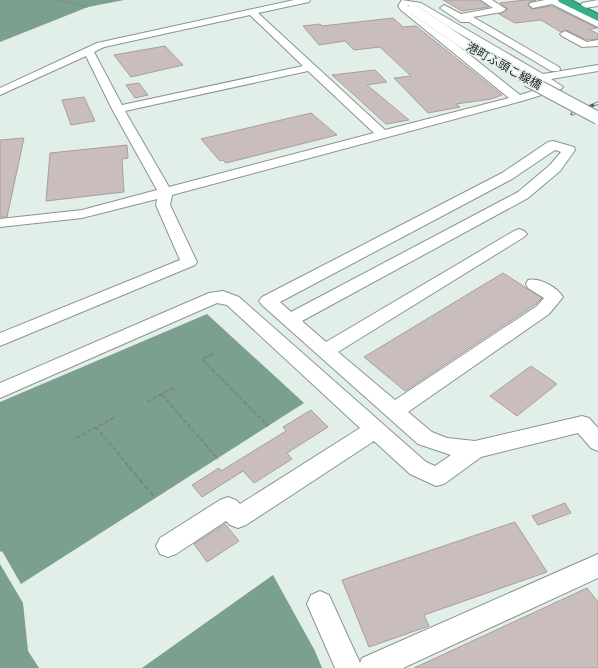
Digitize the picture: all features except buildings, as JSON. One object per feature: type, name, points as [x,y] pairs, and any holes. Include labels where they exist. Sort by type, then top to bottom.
[{"type":"highway","points":[[556,0],[598,22]]},
{"type":"street","points":[[0,92],[101,45],[306,0]]},
{"type":"street","points":[[487,1],[504,0]]},
{"type":"street","points":[[533,5],[556,0]]},
{"type":"street","points":[[574,0],[598,12]]},
{"type":"street","points":[[459,17],[502,9],[487,1]]},
{"type":"street","points":[[435,3],[464,20],[470,19],[555,69]]},
{"type":"street","points":[[0,223],[82,214],[518,99],[557,87],[497,53],[418,5],[406,4],[402,6],[518,99]]},
{"type":"street","name":"港町ふ頭こ線橋","points":[[406,4],[478,53],[598,118]]},
{"type":"street","points":[[584,5],[598,4]]},
{"type":"street","points":[[252,12],[383,135]]},
{"type":"street","points":[[578,26],[598,22]]},
{"type":"street","points":[[565,34],[586,45],[598,43]]},
{"type":"street","points":[[0,340],[189,262],[163,205],[164,192],[88,51]]},
{"type":"street","points":[[570,67],[598,62]]},
{"type":"street","points":[[118,109],[311,67]]},
{"type":"street","points":[[541,78],[598,68]]},
{"type":"street","points":[[290,320],[523,195],[555,168],[569,150],[553,145],[507,176],[268,301],[425,438],[446,446],[475,450]]},
{"type":"street","points":[[326,351],[519,234]]},
{"type":"street","points":[[394,410],[544,310],[555,297],[534,284]]},
{"type":"street","points":[[0,390],[214,297],[223,297],[233,301],[418,468],[436,477],[475,450],[582,424],[598,442]]},
{"type":"street","points":[[168,546],[228,507],[238,518],[375,429]]},
{"type":"street","points":[[372,668],[598,566]]},
{"type":"street","points":[[320,604],[349,668]]},
{"type":"path","points":[[57,0],[88,7]]},
{"type":"path","points":[[213,354],[202,359],[268,426]]},
{"type":"path","points":[[147,402],[175,387]]},
{"type":"path","points":[[162,395],[218,459]]},
{"type":"path","points":[[76,438],[115,417]]},
{"type":"path","points":[[96,427],[155,498]]},
{"type":"shaded area","points":[[0,0],[124,0],[88,7],[0,42]]},
{"type":"shaded area","points":[[207,314],[304,403],[21,584],[2,551],[0,552],[0,402]]},
{"type":"shaded area","points":[[0,564],[23,603],[28,651],[39,668],[0,668]]},
{"type":"shaded area","points":[[273,575],[315,651],[322,668],[142,668]]},
{"type":"railway","points":[[572,114],[598,103]]}]
